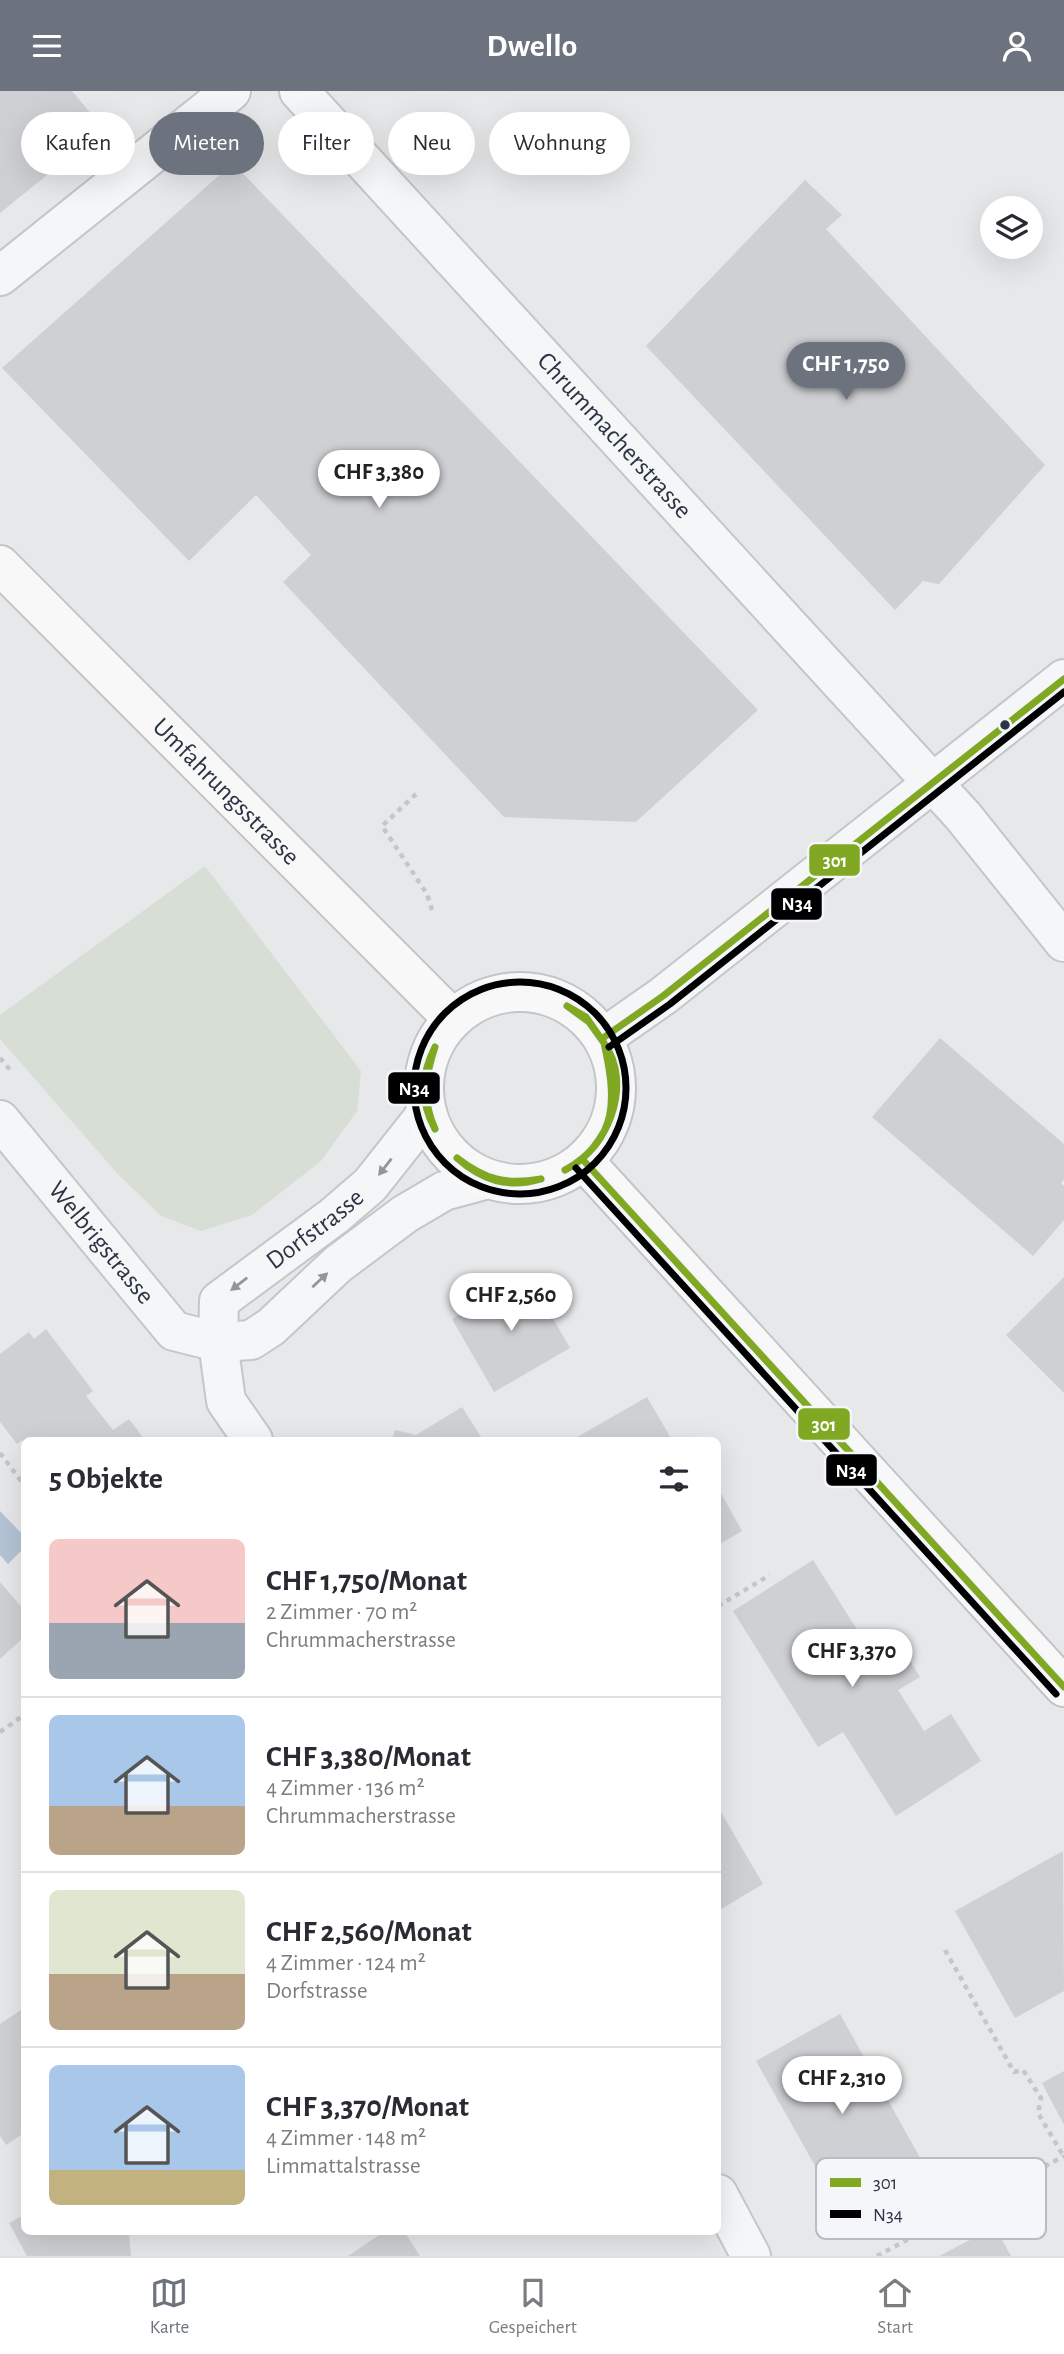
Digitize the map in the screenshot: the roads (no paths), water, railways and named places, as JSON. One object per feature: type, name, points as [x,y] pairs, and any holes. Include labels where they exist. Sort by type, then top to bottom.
[{"type":"main road","name":"Umfahrungsstrasse","points":[[0,565],[453,1019]]},
{"type":"main road","points":[[529,992],[556,999],[581,1013],[603,1038],[614,1065],[617,1101],[607,1131],[584,1161],[543,1182],[509,1184],[488,1179],[472,1171],[442,1146],[427,1113],[424,1080],[433,1047],[453,1019],[476,1002],[502,993],[529,992]]},
{"type":"main road","points":[[584,1161],[1064,1687]]},
{"type":"street","points":[[0,276],[231,91]]},
{"type":"street","name":"Chrummacherstrasse","points":[[299,91],[963,816],[1064,942]]},
{"type":"street","points":[[603,1038],[663,996],[930,781],[1064,679]]},
{"type":"street","name":"Dorfstrasse","points":[[251,1437],[226,1401],[218,1342],[219,1301],[334,1216],[370,1185],[427,1113]]},
{"type":"street","name":"Welbrigstrasse","points":[[0,1121],[174,1331],[218,1342]]},
{"type":"street","name":"Dorfstrasse","points":[[218,1342],[251,1340],[271,1327],[338,1264],[405,1214],[444,1191],[488,1179]]},
{"type":"street","points":[[721,2200],[751,2256]]},
{"type":"water","points":[[0,1511],[21,1533],[21,1551],[8,1564],[0,1555]]}]
